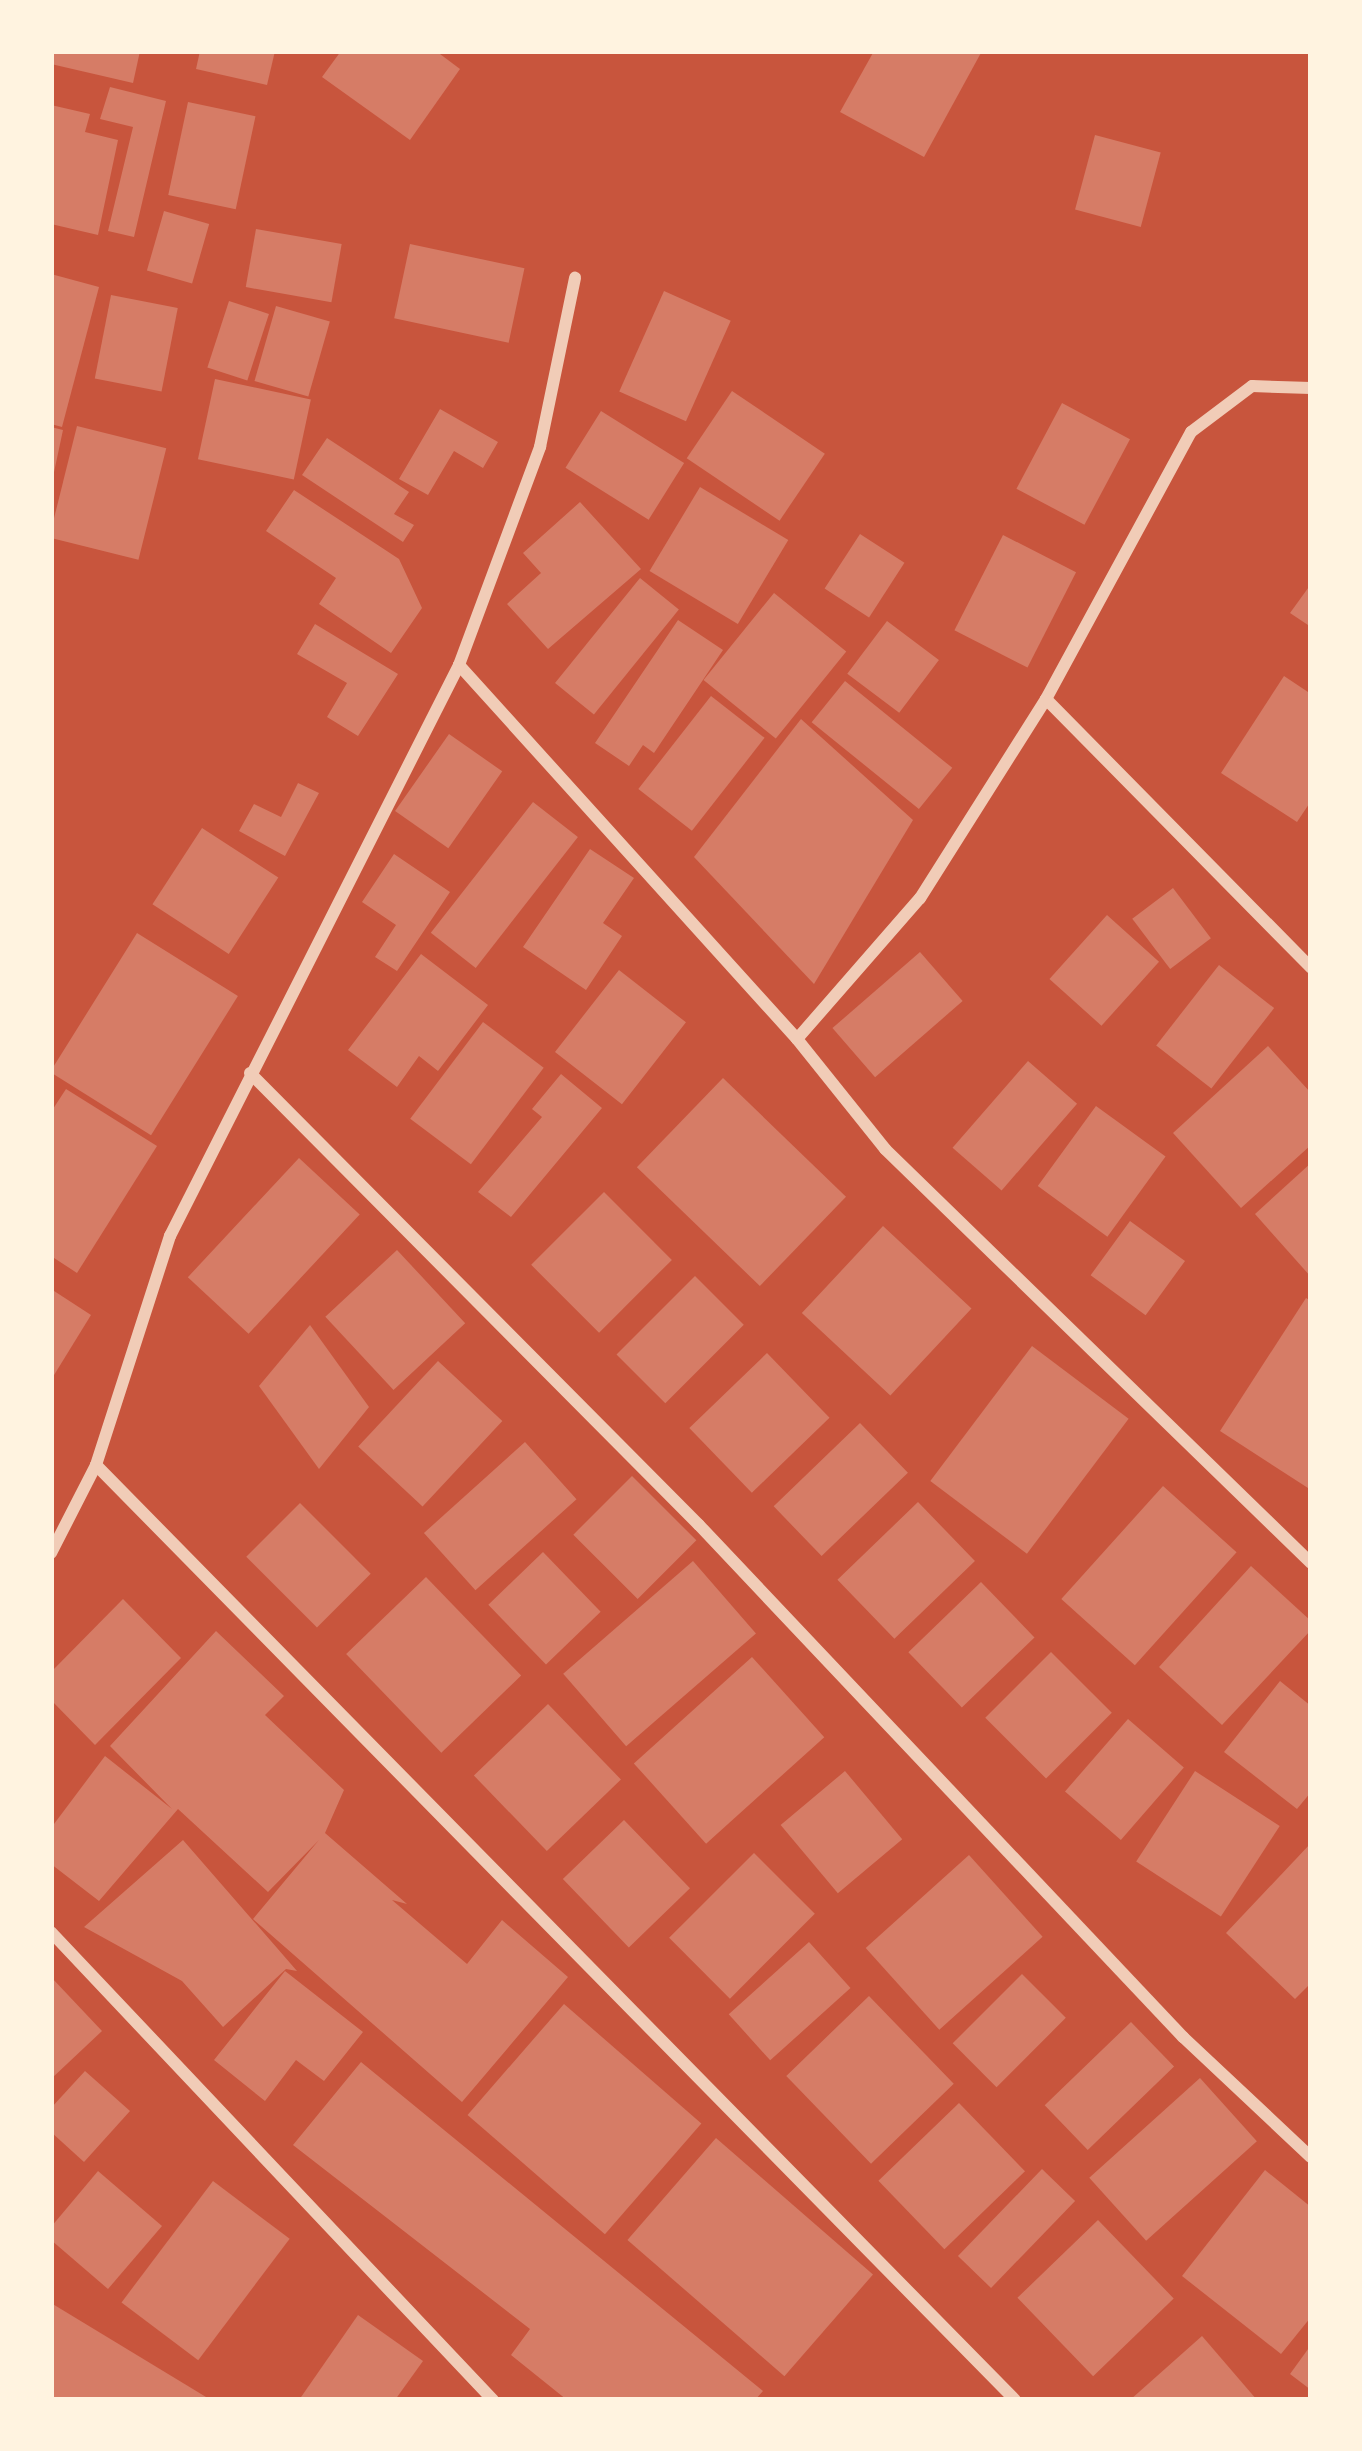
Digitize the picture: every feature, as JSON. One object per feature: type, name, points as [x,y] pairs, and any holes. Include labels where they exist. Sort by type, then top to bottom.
[{"type":"street","points":[[51,1553],[96,1465],[170,1237],[459,665],[553,405],[575,278]]},
{"type":"street","points":[[797,1039],[920,898],[1046,699],[1190,432],[1252,386],[1311,388]]},
{"type":"street","points":[[459,665],[797,1039],[885,1149],[1311,1563]]},
{"type":"street","points":[[1046,699],[1311,968]]},
{"type":"street","points":[[250,1073],[699,1526],[1183,2037],[1311,2157]]},
{"type":"street","points":[[96,1465],[1015,2400]]},
{"type":"street","points":[[51,1932],[494,2400]]},
{"type":"building","points":[[51,51],[140,51],[133,83],[51,64]]},
{"type":"building","points":[[200,51],[275,51],[267,85],[196,69]]},
{"type":"building","points":[[341,51],[436,51],[460,69],[410,140],[322,77]]},
{"type":"building","points":[[874,51],[982,51],[924,157],[840,112]]},
{"type":"building","points":[[110,87],[166,101],[134,237],[108,231],[133,127],[100,119]]},
{"type":"building","points":[[188,102],[255,116],[236,209],[168,195]]},
{"type":"building","points":[[51,105],[90,114],[85,132],[118,140],[98,235],[51,224]]},
{"type":"building","points":[[1095,135],[1161,153],[1141,227],[1075,209]]},
{"type":"building","points":[[164,211],[209,224],[192,284],[147,271]]},
{"type":"building","points":[[256,229],[342,244],[331,302],[246,287]]},
{"type":"building","points":[[410,244],[524,268],[509,343],[394,318]]},
{"type":"building","points":[[51,274],[99,287],[62,427],[51,424]]},
{"type":"building","points":[[664,291],[731,321],[686,421],[619,391]]},
{"type":"building","points":[[111,295],[178,308],[162,391],[95,378]]},
{"type":"building","points":[[229,301],[269,314],[247,381],[207,368]]},
{"type":"building","points":[[276,306],[330,321],[308,396],[255,381]]},
{"type":"building","points":[[215,379],[311,399],[294,480],[198,459]]},
{"type":"building","points":[[732,391],[825,454],[780,521],[687,458]]},
{"type":"building","points":[[1062,403],[1130,439],[1084,525],[1016,489]]},
{"type":"building","points":[[440,409],[498,442],[483,468],[454,451],[428,495],[399,479]]},
{"type":"building","points":[[601,411],[684,463],[649,520],[565,468]]},
{"type":"building","points":[[77,426],[166,448],[138,560],[51,538]]},
{"type":"building","points":[[51,427],[63,430],[53,477],[51,477]]},
{"type":"building","points":[[327,438],[409,492],[394,514],[414,525],[403,542],[302,475]]},
{"type":"building","points":[[700,487],[788,540],[738,624],[650,571]]},
{"type":"building","points":[[294,490],[399,559],[422,608],[391,653],[319,604],[336,578],[266,531]]},
{"type":"building","points":[[580,502],[641,569],[548,649],[507,604],[541,573],[523,553]]},
{"type":"building","points":[[860,534],[904,563],[869,617],[825,589]]},
{"type":"building","points":[[1003,535],[1076,572],[1027,668],[954,630]]},
{"type":"building","points":[[640,578],[679,609],[594,714],[555,683]]},
{"type":"building","points":[[1311,584],[1311,627],[1290,613]]},
{"type":"building","points":[[774,593],[846,652],[776,739],[704,680]]},
{"type":"building","points":[[678,620],[723,650],[654,753],[643,745],[629,766],[595,743]]},
{"type":"building","points":[[887,621],[939,660],[899,713],[847,674]]},
{"type":"building","points":[[315,624],[398,674],[358,736],[327,717],[347,683],[297,654]]},
{"type":"building","points":[[1284,676],[1311,694],[1311,801],[1297,822],[1221,773]]},
{"type":"building","points":[[845,681],[952,768],[919,809],[812,722]]},
{"type":"building","points":[[711,696],[765,738],[692,831],[638,789]]},
{"type":"building","points":[[801,719],[913,820],[814,984],[694,857]]},
{"type":"building","points":[[449,734],[502,771],[448,848],[395,811]]},
{"type":"building","points":[[298,783],[319,793],[285,856],[239,831],[254,804],[281,817]]},
{"type":"building","points":[[533,802],[578,837],[476,968],[431,933]]},
{"type":"building","points":[[202,828],[278,878],[229,954],[152,904]]},
{"type":"building","points":[[590,849],[634,878],[603,923],[622,936],[586,990],[523,947]]},
{"type":"building","points":[[394,854],[450,892],[397,971],[375,957],[396,925],[362,902]]},
{"type":"building","points":[[1173,888],[1211,938],[1170,969],[1132,919]]},
{"type":"building","points":[[1107,915],[1159,962],[1101,1026],[1049,979]]},
{"type":"building","points":[[137,933],[238,996],[151,1135],[51,1073]]},
{"type":"building","points":[[920,952],[963,1001],[875,1077],[832,1028]]},
{"type":"building","points":[[421,954],[488,1005],[438,1071],[419,1056],[397,1087],[348,1050]]},
{"type":"building","points":[[1219,965],[1274,1008],[1211,1088],[1156,1045]]},
{"type":"building","points":[[619,970],[686,1022],[622,1104],[555,1052]]},
{"type":"building","points":[[483,1022],[544,1068],[471,1164],[410,1119]]},
{"type":"building","points":[[1268,1046],[1311,1093],[1311,1145],[1241,1208],[1173,1133]]},
{"type":"building","points":[[1028,1061],[1077,1104],[1002,1190],[953,1148]]},
{"type":"building","points":[[561,1074],[602,1108],[511,1217],[478,1192],[542,1117],[532,1109]]},
{"type":"building","points":[[723,1078],[846,1197],[760,1286],[637,1167]]},
{"type":"building","points":[[66,1089],[157,1146],[77,1273],[51,1256],[51,1112]]},
{"type":"building","points":[[1096,1106],[1166,1157],[1107,1237],[1038,1186]]},
{"type":"building","points":[[299,1158],[360,1215],[249,1334],[188,1277]]},
{"type":"building","points":[[1311,1163],[1311,1277],[1255,1214]]},
{"type":"building","points":[[604,1192],[672,1260],[599,1333],[531,1265]]},
{"type":"building","points":[[1130,1221],[1185,1261],[1146,1315],[1091,1275]]},
{"type":"building","points":[[883,1226],[971,1309],[890,1396],[802,1313]]},
{"type":"building","points":[[397,1250],[465,1323],[394,1390],[325,1317]]},
{"type":"building","points":[[695,1276],[744,1325],[665,1403],[617,1354]]},
{"type":"building","points":[[51,1289],[91,1315],[51,1380]]},
{"type":"building","points":[[1306,1298],[1311,1301],[1308,1488],[1220,1431]]},
{"type":"building","points":[[310,1325],[369,1407],[319,1469],[259,1386]]},
{"type":"building","points":[[1032,1346],[1129,1419],[1027,1554],[930,1481]]},
{"type":"building","points":[[767,1353],[830,1418],[752,1493],[689,1428]]},
{"type":"building","points":[[438,1361],[502,1421],[423,1507],[358,1447]]},
{"type":"building","points":[[860,1423],[908,1473],[822,1556],[774,1506]]},
{"type":"building","points":[[525,1442],[577,1499],[475,1590],[424,1533]]},
{"type":"building","points":[[632,1476],[696,1540],[638,1599],[573,1535]]},
{"type":"building","points":[[1163,1486],[1237,1552],[1135,1665],[1061,1599]]},
{"type":"building","points":[[918,1502],[975,1561],[894,1639],[837,1580]]},
{"type":"building","points":[[300,1503],[371,1574],[317,1627],[246,1557]]},
{"type":"building","points":[[543,1552],[601,1612],[546,1664],[488,1605]]},
{"type":"building","points":[[693,1561],[756,1633],[626,1746],[563,1674]]},
{"type":"building","points":[[1251,1566],[1311,1621],[1311,1630],[1222,1725],[1159,1667]]},
{"type":"building","points":[[426,1577],[521,1676],[441,1753],[346,1654]]},
{"type":"building","points":[[981,1582],[1034,1637],[962,1708],[908,1652]]},
{"type":"building","points":[[123,1599],[181,1658],[95,1745],[51,1700],[51,1672]]},
{"type":"building","points":[[216,1631],[284,1696],[265,1715],[344,1790],[325,1833],[407,1904],[392,1900],[467,1964],[502,1920],[568,1977],[462,2102],[253,1919],[319,1840],[268,1892],[178,1809],[99,1901],[51,1864],[51,1828],[105,1756],[172,1809],[110,1746]]},
{"type":"building","points":[[1051,1652],[1112,1713],[1046,1779],[985,1718]]},
{"type":"building","points":[[752,1657],[824,1737],[706,1844],[634,1763]]},
{"type":"building","points":[[1280,1681],[1311,1706],[1311,1792],[1297,1809],[1224,1752]]},
{"type":"building","points":[[548,1704],[621,1780],[547,1851],[474,1776]]},
{"type":"building","points":[[1128,1719],[1184,1768],[1121,1840],[1065,1791]]},
{"type":"building","points":[[845,1771],[902,1839],[838,1893],[781,1825]]},
{"type":"building","points":[[1195,1771],[1280,1826],[1221,1917],[1136,1862]]},
{"type":"building","points":[[624,1820],[690,1888],[629,1947],[563,1879]]},
{"type":"building","points":[[183,1840],[297,1971],[286,1969],[223,2027],[182,1981],[84,1927]]},
{"type":"building","points":[[1311,1843],[1311,1983],[1295,1999],[1226,1933]]},
{"type":"building","points":[[754,1853],[815,1914],[730,1999],[669,1938]]},
{"type":"building","points":[[969,1855],[1043,1937],[939,2030],[866,1948]]},
{"type":"building","points":[[809,1942],[850,1988],[770,2060],[729,2014]]},
{"type":"building","points":[[285,1971],[363,2032],[324,2081],[296,2060],[265,2101],[214,2060]]},
{"type":"building","points":[[1022,1974],[1066,2018],[997,2087],[953,2043]]},
{"type":"building","points":[[51,1977],[102,2031],[51,2079]]},
{"type":"building","points":[[869,1996],[954,2084],[871,2164],[786,2076]]},
{"type":"building","points":[[564,2004],[701,2123],[605,2234],[468,2115]]},
{"type":"building","points":[[1131,2022],[1174,2067],[1088,2150],[1045,2105]]},
{"type":"building","points":[[361,2062],[763,2391],[755,2400],[567,2400],[511,2355],[530,2329],[293,2145]]},
{"type":"building","points":[[85,2071],[130,2111],[84,2162],[51,2132],[51,2108]]},
{"type":"building","points":[[1200,2078],[1257,2141],[1146,2241],[1089,2178]]},
{"type":"building","points":[[959,2103],[1025,2171],[944,2249],[878,2181]]},
{"type":"building","points":[[716,2138],[873,2274],[784,2376],[627,2240]]},
{"type":"building","points":[[1042,2169],[1075,2201],[991,2288],[958,2256]]},
{"type":"building","points":[[1265,2170],[1311,2207],[1311,2317],[1281,2354],[1182,2276]]},
{"type":"building","points":[[98,2171],[162,2226],[108,2289],[51,2240],[51,2227]]},
{"type":"building","points":[[213,2181],[290,2239],[198,2360],[122,2302]]},
{"type":"building","points":[[1098,2220],[1174,2298],[1093,2376],[1017,2298]]},
{"type":"building","points":[[51,2303],[211,2400],[51,2400]]},
{"type":"building","points":[[358,2315],[423,2361],[395,2400],[299,2400]]},
{"type":"building","points":[[1202,2336],[1257,2400],[1130,2400]]},
{"type":"building","points":[[1311,2345],[1311,2390],[1290,2374]]}]
